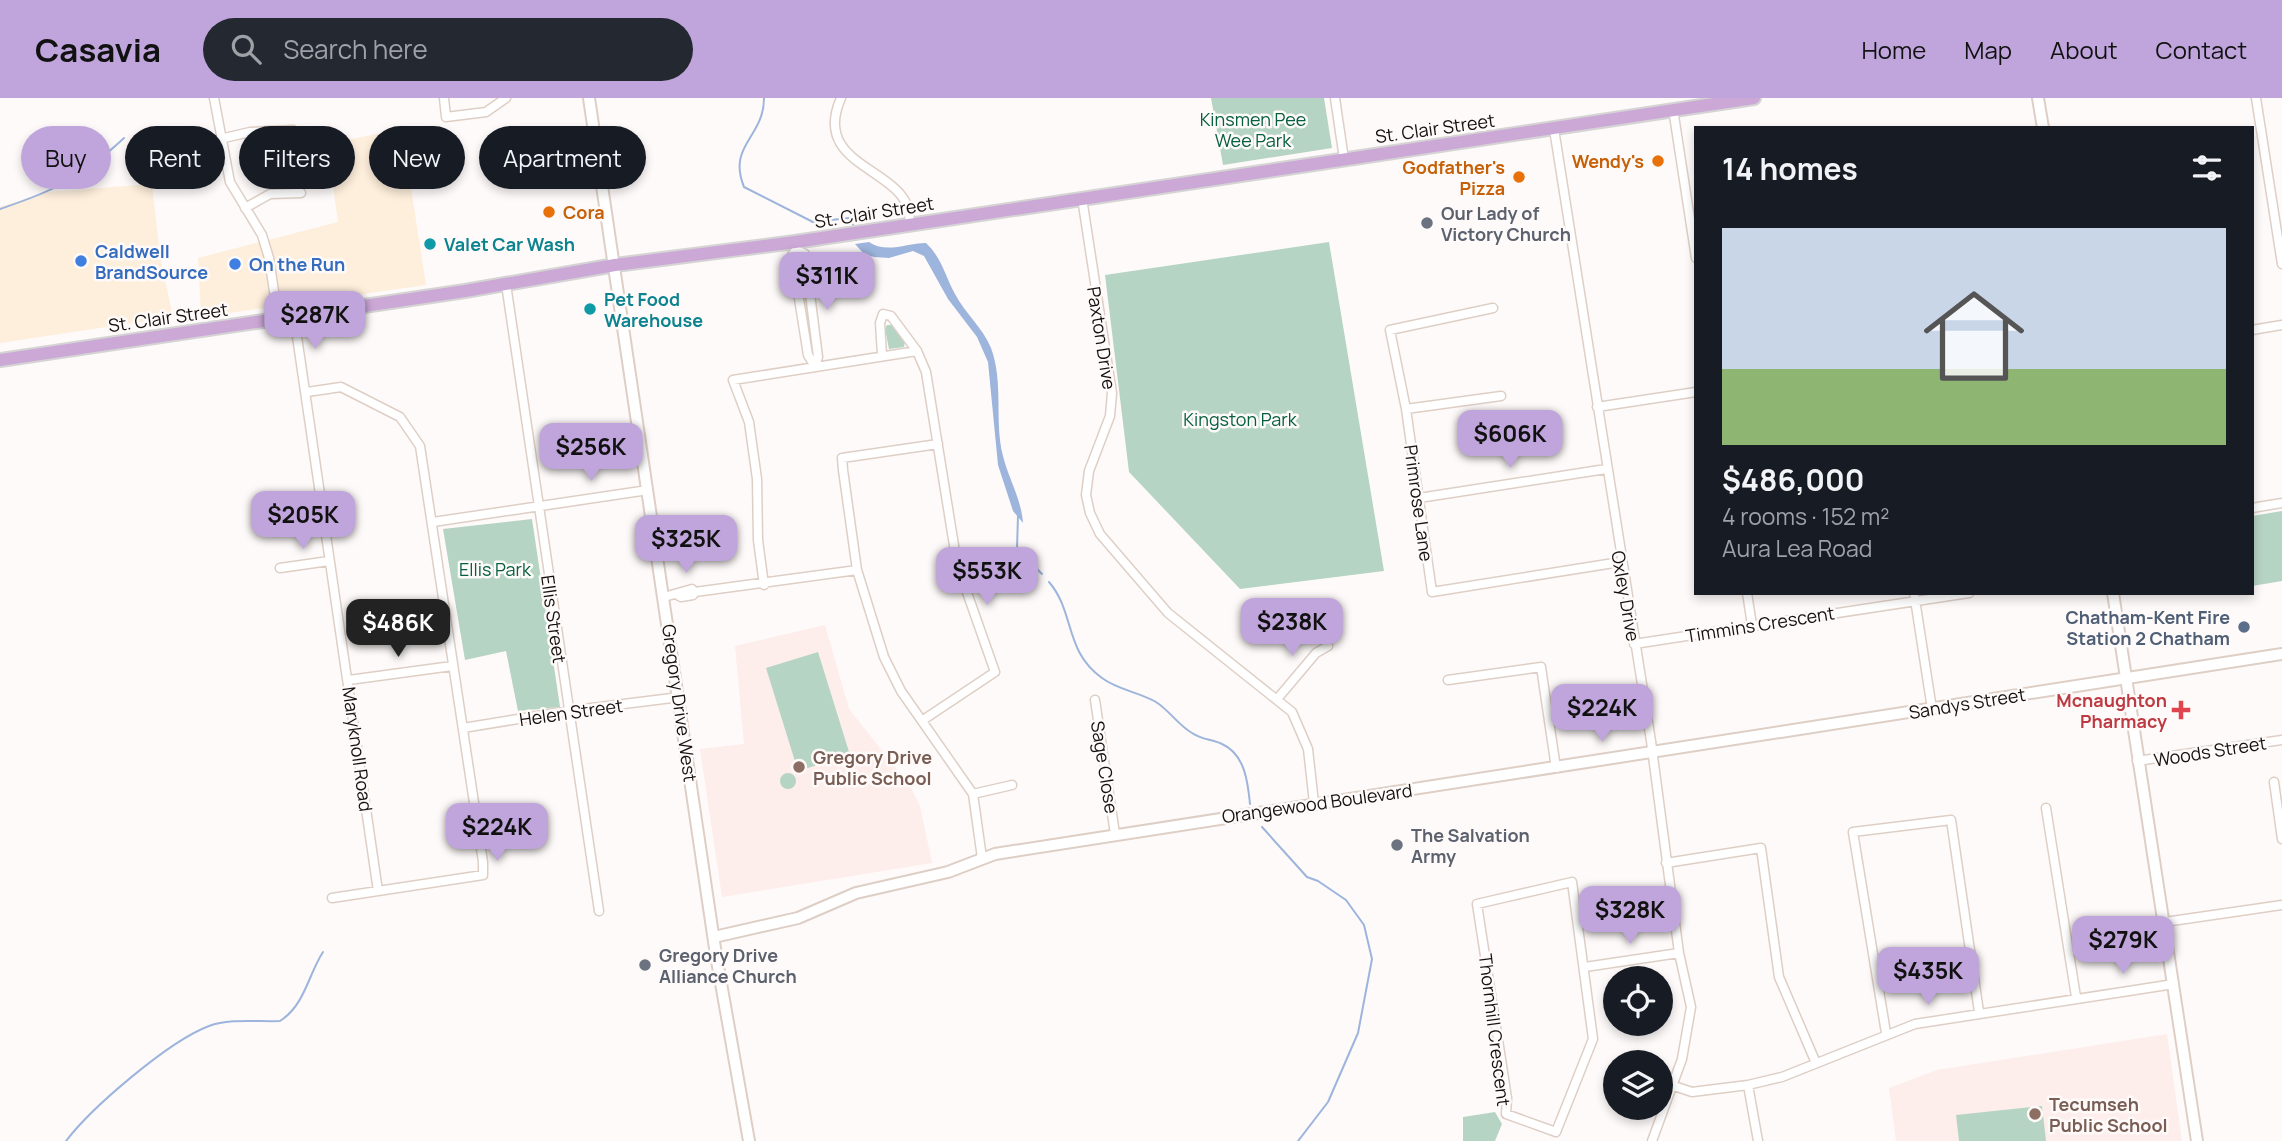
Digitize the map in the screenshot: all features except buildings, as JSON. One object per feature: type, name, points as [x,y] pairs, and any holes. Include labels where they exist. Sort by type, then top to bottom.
[{"type":"main road","name":"St. Clair Street","points":[[0,360],[506,284],[615,265],[796,246],[855,232],[1754,98]]},
{"type":"street","points":[[214,98],[218,126]]},
{"type":"street","points":[[443,98],[446,117],[486,112],[506,98]]},
{"type":"street","name":"Gregory Drive West","points":[[589,98],[714,937],[749,1141]]},
{"type":"street","points":[[841,98],[835,123],[838,140],[848,154],[903,197],[911,211],[909,225]]},
{"type":"street","points":[[1335,98],[1344,159]]},
{"type":"street","points":[[2038,98],[2043,126]]},
{"type":"street","points":[[2256,98],[2282,264]]},
{"type":"street","points":[[1673,109],[1694,245]]},
{"type":"street","name":"Oxley Drive","points":[[1554,129],[1620,562],[1653,752],[1679,953],[1691,1007],[1689,1034],[1674,1086],[1651,1141]]},
{"type":"street","points":[[225,160],[230,182],[262,235],[269,258],[278,318]]},
{"type":"street","points":[[245,208],[270,194],[301,192]]},
{"type":"street","name":"Paxton Drive","points":[[1082,198],[1112,393],[1110,416],[1089,471],[1086,495],[1090,513],[1110,549],[1152,597],[1292,712],[1308,749],[1314,803]]},
{"type":"street","points":[[796,246],[805,254],[818,357],[815,366],[808,355],[792,255],[796,246]]},
{"type":"street","name":"Ellis Street","points":[[506,284],[567,711],[599,911]]},
{"type":"street","name":"Primrose Lane","points":[[1493,308],[1390,331],[1406,409],[1432,592],[1620,562]]},
{"type":"street","points":[[882,355],[880,323],[883,314],[891,316],[917,351],[926,372],[957,564],[995,672],[923,720]]},
{"type":"street","name":"Maryknoll Road","points":[[294,316],[378,891]]},
{"type":"street","points":[[2254,330],[2282,325]]},
{"type":"street","points":[[764,584],[758,540],[757,479],[748,422],[733,380],[917,351]]},
{"type":"street","points":[[307,391],[341,387],[400,417],[420,446],[483,875],[332,898]]},
{"type":"street","points":[[1597,407],[1694,392]]},
{"type":"street","points":[[1406,409],[1501,396]]},
{"type":"street","points":[[938,444],[842,458],[857,570],[892,674],[973,794],[982,858]]},
{"type":"street","points":[[1419,498],[1606,469]]},
{"type":"street","points":[[433,522],[648,490]]},
{"type":"street","points":[[2254,508],[2282,503]]},
{"type":"street","points":[[280,568],[329,561]]},
{"type":"street","points":[[664,597],[692,589],[695,592],[857,570]]},
{"type":"street","points":[[1747,595],[1752,625]]},
{"type":"street","name":"Timmins Crescent","points":[[1634,644],[1915,597],[1942,595]]},
{"type":"street","points":[[2113,595],[2197,1141]]},
{"type":"street","points":[[1915,597],[1932,709]]},
{"type":"street","points":[[1278,698],[1316,653],[1328,646]]},
{"type":"street","name":"Sandys Street","points":[[1653,752],[2282,654]]},
{"type":"street","points":[[349,680],[452,666]]},
{"type":"street","points":[[1448,680],[1541,667],[1556,768]]},
{"type":"street","name":"Helen Street","points":[[463,728],[567,711],[680,697]]},
{"type":"street","name":"Sage Close","points":[[1095,700],[1115,834]]},
{"type":"street","name":"Woods Street","points":[[2137,761],[2282,740]]},
{"type":"street","name":"Orangewood Boulevard","points":[[714,937],[798,918],[856,893],[948,872],[982,858],[1115,834],[1653,752]]},
{"type":"street","points":[[2274,782],[2282,839]]},
{"type":"street","points":[[973,794],[1012,785]]},
{"type":"street","points":[[2046,808],[2076,997]]},
{"type":"street","points":[[1886,1034],[1853,832],[1951,820],[1979,1012]]},
{"type":"street","points":[[1666,863],[1761,848],[1779,977],[1816,1063]]},
{"type":"street","name":"Thornhill Crescent","points":[[1572,882],[1584,967],[1593,1040],[1556,1132],[1506,1114],[1507,1098],[1476,904],[1572,882]]},
{"type":"street","points":[[2165,922],[2282,905]]},
{"type":"street","points":[[1584,967],[1679,953]]},
{"type":"street","points":[[1674,1086],[1692,1091],[1748,1085],[1782,1077],[1915,1024],[2076,997],[2174,984]]},
{"type":"street","points":[[1748,1085],[1758,1141]]},
{"type":"shaded area","points":[[369,136],[369,189],[411,189],[426,285],[201,317],[198,258],[338,222],[333,189],[355,189],[355,138]]},
{"type":"shaded area","points":[[111,187],[153,189],[160,256],[173,317],[0,343],[0,207],[48,192]]},
{"type":"shaded area","name":"Gregory Drive Public School","points":[[825,625],[849,709],[910,786],[920,806],[932,863],[722,897],[700,749],[744,744],[735,646]]},
{"type":"shaded area","name":"Tecumseh Public School","points":[[2167,1034],[2182,1141],[1896,1141],[1889,1088],[1937,1070]]},
{"type":"green space","name":"Kinsmen Pee Wee Park","points":[[1211,98],[1324,98],[1332,148],[1223,165]]},
{"type":"green space","name":"Kingston Park","points":[[1329,242],[1384,571],[1240,589],[1129,472],[1105,275]]},
{"type":"green space","points":[[887,325],[892,325],[905,342],[904,347],[889,349],[885,329]]},
{"type":"green space","points":[[2282,511],[2282,581],[2254,586],[2254,516]]},
{"type":"green space","name":"Ellis Park","points":[[532,519],[560,707],[518,711],[506,651],[465,660],[443,529]]},
{"type":"green space","points":[[818,652],[850,755],[798,771],[766,668]]},
{"type":"green space","points":[[788,773],[794,775],[794,787],[788,789],[782,787],[780,781],[782,775]]},
{"type":"green space","points":[[2042,1106],[2046,1141],[1959,1141],[1956,1115]]},
{"type":"green space","points":[[1495,1112],[1502,1124],[1495,1141],[1463,1141],[1463,1117]]},
{"type":"water","points":[[869,242],[890,248],[926,243],[940,261],[959,301],[988,341],[997,375],[1000,443],[1023,523],[1013,511],[998,465],[988,362],[977,337],[948,299],[924,256],[913,251],[889,258],[874,257],[864,254],[855,244]]},
{"type":"waterway","points":[[764,98],[758,123],[740,161],[744,187],[813,222],[849,218],[855,228]]},
{"type":"waterway","points":[[0,209],[66,182],[94,164],[124,138]]},
{"type":"waterway","points":[[1018,515],[1017,549],[1042,574]]},
{"type":"waterway","points":[[1049,582],[1063,606],[1075,644],[1090,667],[1108,682],[1156,702],[1196,735],[1230,749],[1244,770],[1250,804]]},
{"type":"waterway","points":[[1262,827],[1307,877],[1318,881],[1346,900],[1364,925],[1372,959],[1358,1033],[1328,1102],[1298,1141]]},
{"type":"waterway","points":[[66,1141],[132,1076],[192,1034],[226,1022],[280,1021],[301,998],[323,952]]},
{"type":"place","name":"Wendy's","points":[[1658,161]]},
{"type":"place","name":"Godfather's Pizza","points":[[1519,177]]},
{"type":"place","name":"Cora","points":[[549,212]]},
{"type":"place","name":"Our Lady of Victory Church","points":[[1427,223]]},
{"type":"place","name":"Valet Car Wash","points":[[430,244]]},
{"type":"place","name":"Caldwell BrandSource","points":[[81,261]]},
{"type":"place","name":"On the Run","points":[[235,264]]},
{"type":"place","name":"Pet Food Warehouse","points":[[590,309]]},
{"type":"place","name":"Chatham-Kent Fire Station 2 Chatham","points":[[2244,627]]},
{"type":"place","name":"Mcnaughton Pharmacy","points":[[2181,710]]},
{"type":"place","name":"Gregory Drive Public School","points":[[799,767]]},
{"type":"place","name":"The Salvation Army","points":[[1397,845]]},
{"type":"place","name":"Gregory Drive Alliance Church","points":[[645,965]]},
{"type":"place","name":"Tecumseh Public School","points":[[2035,1114]]}]
